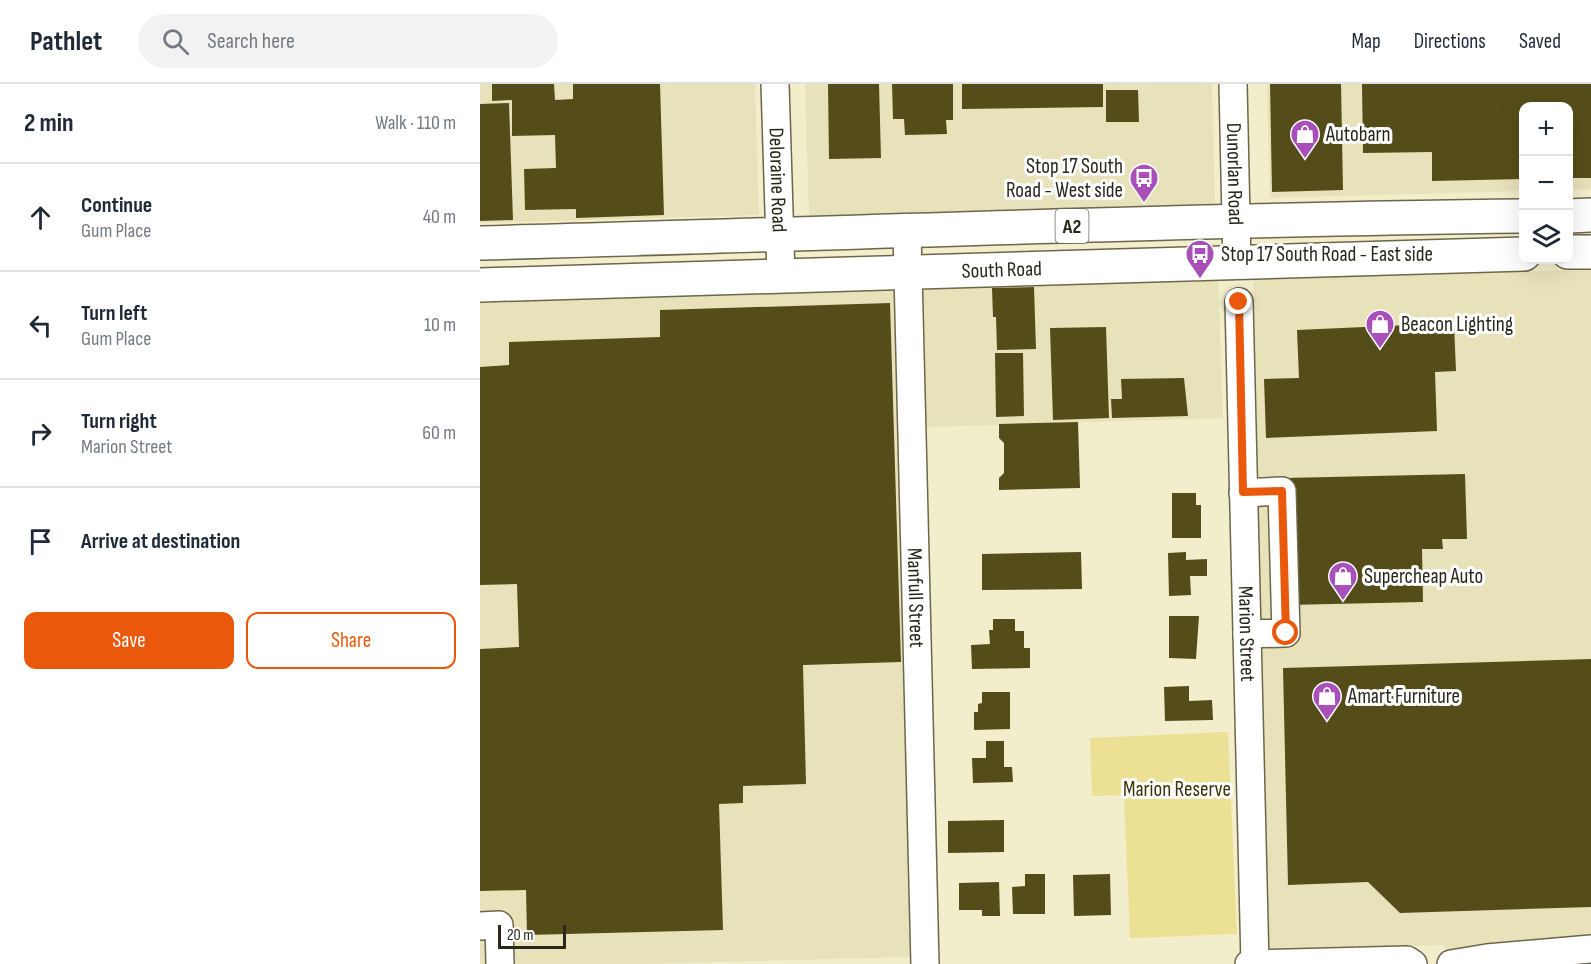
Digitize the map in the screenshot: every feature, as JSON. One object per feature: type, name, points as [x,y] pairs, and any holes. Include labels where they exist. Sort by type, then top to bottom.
[{"type":"highway","points":[[1573,216],[1591,215]]},
{"type":"highway","name":"South Road","points":[[480,243],[907,232],[1236,220],[1519,216]]},
{"type":"highway","points":[[1573,252],[1591,252]]},
{"type":"highway","name":"South Road","points":[[480,285],[1519,254]]},
{"type":"street","name":"Deloraine Road","points":[[775,84],[781,275]]},
{"type":"street","name":"Dunorlan Road","points":[[1233,84],[1238,264]]},
{"type":"street","name":"Manfull Street","points":[[907,232],[925,964]]},
{"type":"street","name":"Marion Street","points":[[1239,302],[1255,964]]},
{"type":"street","points":[[1243,492],[1282,491],[1286,633],[1247,634]]},
{"type":"street","points":[[480,926],[500,925],[500,964]]},
{"type":"street","points":[[1450,964],[1486,958],[1591,949]]},
{"type":"street","points":[[1249,964],[1407,960],[1413,964]]},
{"type":"shaded area","points":[[480,84],[755,84],[759,215],[480,223]]},
{"type":"shaded area","points":[[805,84],[1212,84],[1215,204],[809,216]]},
{"type":"shaded area","points":[[1267,84],[1591,84],[1591,189],[1573,190],[1573,102],[1519,102],[1519,191],[1270,198]]},
{"type":"shaded area","points":[[1591,270],[1591,964],[1446,964],[1445,945],[1269,949],[1253,278]]},
{"type":"shaded area","points":[[1218,278],[1223,418],[925,427],[920,288]]},
{"type":"shaded area","points":[[896,290],[912,957],[639,964],[480,964],[480,300]]},
{"type":"green space","name":"Marion Reserve","points":[[1228,732],[1237,934],[1130,938],[1124,795],[1092,796],[1090,738]]},
{"type":"building","points":[[492,84],[554,84],[555,100],[573,99],[573,84],[660,84],[664,215],[576,218],[576,209],[525,210],[524,169],[556,168],[555,135],[512,136],[512,100],[492,101]]},
{"type":"building","points":[[828,84],[879,84],[881,158],[829,159]]},
{"type":"building","points":[[892,84],[953,84],[953,120],[946,120],[947,134],[905,135],[904,119],[893,119]]},
{"type":"building","points":[[962,84],[1103,84],[1103,107],[962,109]]},
{"type":"building","points":[[1270,84],[1341,84],[1343,190],[1272,192]]},
{"type":"building","points":[[1362,84],[1591,84],[1591,178],[1573,178],[1573,102],[1519,102],[1519,179],[1432,181],[1432,152],[1363,153]]},
{"type":"building","points":[[1106,90],[1138,90],[1139,122],[1106,122]]},
{"type":"building","points":[[509,103],[513,220],[480,221],[480,104]]},
{"type":"building","points":[[1034,287],[1036,349],[997,350],[992,288]]},
{"type":"building","points":[[890,303],[901,662],[803,665],[806,784],[743,786],[743,803],[719,804],[723,930],[527,935],[526,890],[480,891],[480,649],[519,647],[517,584],[480,585],[480,367],[509,365],[509,342],[660,337],[660,310]]},
{"type":"building","points":[[1454,323],[1456,371],[1435,372],[1437,431],[1266,438],[1264,379],[1299,378],[1297,330]]},
{"type":"building","points":[[1106,327],[1109,418],[1053,420],[1050,328]]},
{"type":"building","points":[[995,353],[1023,353],[1024,416],[996,417]]},
{"type":"building","points":[[1184,378],[1188,416],[1112,418],[1111,399],[1122,399],[1121,379]]},
{"type":"building","points":[[1078,422],[1080,488],[999,490],[999,478],[1004,473],[1004,443],[999,438],[999,424]]},
{"type":"building","points":[[1465,474],[1467,539],[1442,539],[1443,549],[1422,549],[1423,602],[1287,605],[1284,478]]},
{"type":"building","points":[[1172,493],[1196,493],[1196,505],[1201,505],[1201,538],[1172,538]]},
{"type":"building","points":[[1081,552],[1082,589],[982,590],[982,554]]},
{"type":"building","points":[[1186,552],[1186,560],[1207,559],[1207,576],[1190,576],[1191,595],[1169,596],[1168,553]]},
{"type":"building","points":[[1169,616],[1199,616],[1196,659],[1169,658]]},
{"type":"building","points":[[993,619],[1015,619],[1015,631],[1024,631],[1024,648],[1030,648],[1030,668],[972,669],[971,645],[990,644],[989,630],[993,630]]},
{"type":"building","points":[[1591,659],[1591,907],[1400,913],[1368,882],[1288,885],[1283,668]]},
{"type":"building","points":[[1189,686],[1189,701],[1212,700],[1213,720],[1165,721],[1164,687]]},
{"type":"building","points":[[982,692],[1010,692],[1010,729],[974,730],[974,712],[978,712],[978,704],[982,703]]},
{"type":"building","points":[[986,741],[1004,741],[1004,767],[1012,767],[1013,782],[973,783],[972,758],[986,758]]},
{"type":"building","points":[[1004,820],[1004,852],[948,853],[948,821]]},
{"type":"building","points":[[1025,874],[1045,874],[1045,914],[1013,914],[1012,887],[1025,886]]},
{"type":"building","points":[[1110,874],[1111,915],[1074,916],[1073,875]]},
{"type":"building","points":[[999,882],[1000,916],[982,916],[982,910],[959,910],[959,883]]},
{"type":"place","name":"Autobarn","points":[[1305,160]]},
{"type":"place","name":"Stop 17 South Road - West side","points":[[1144,204]]},
{"type":"place","name":"Stop 17 South Road - East side","points":[[1200,280]]},
{"type":"place","name":"Beacon Lighting","points":[[1380,350]]},
{"type":"place","name":"Supercheap Auto","points":[[1343,602]]},
{"type":"place","name":"Amart Furniture","points":[[1327,722]]},
{"type":"route","points":[[1239,302],[1243,492],[1282,491],[1286,633]]}]
